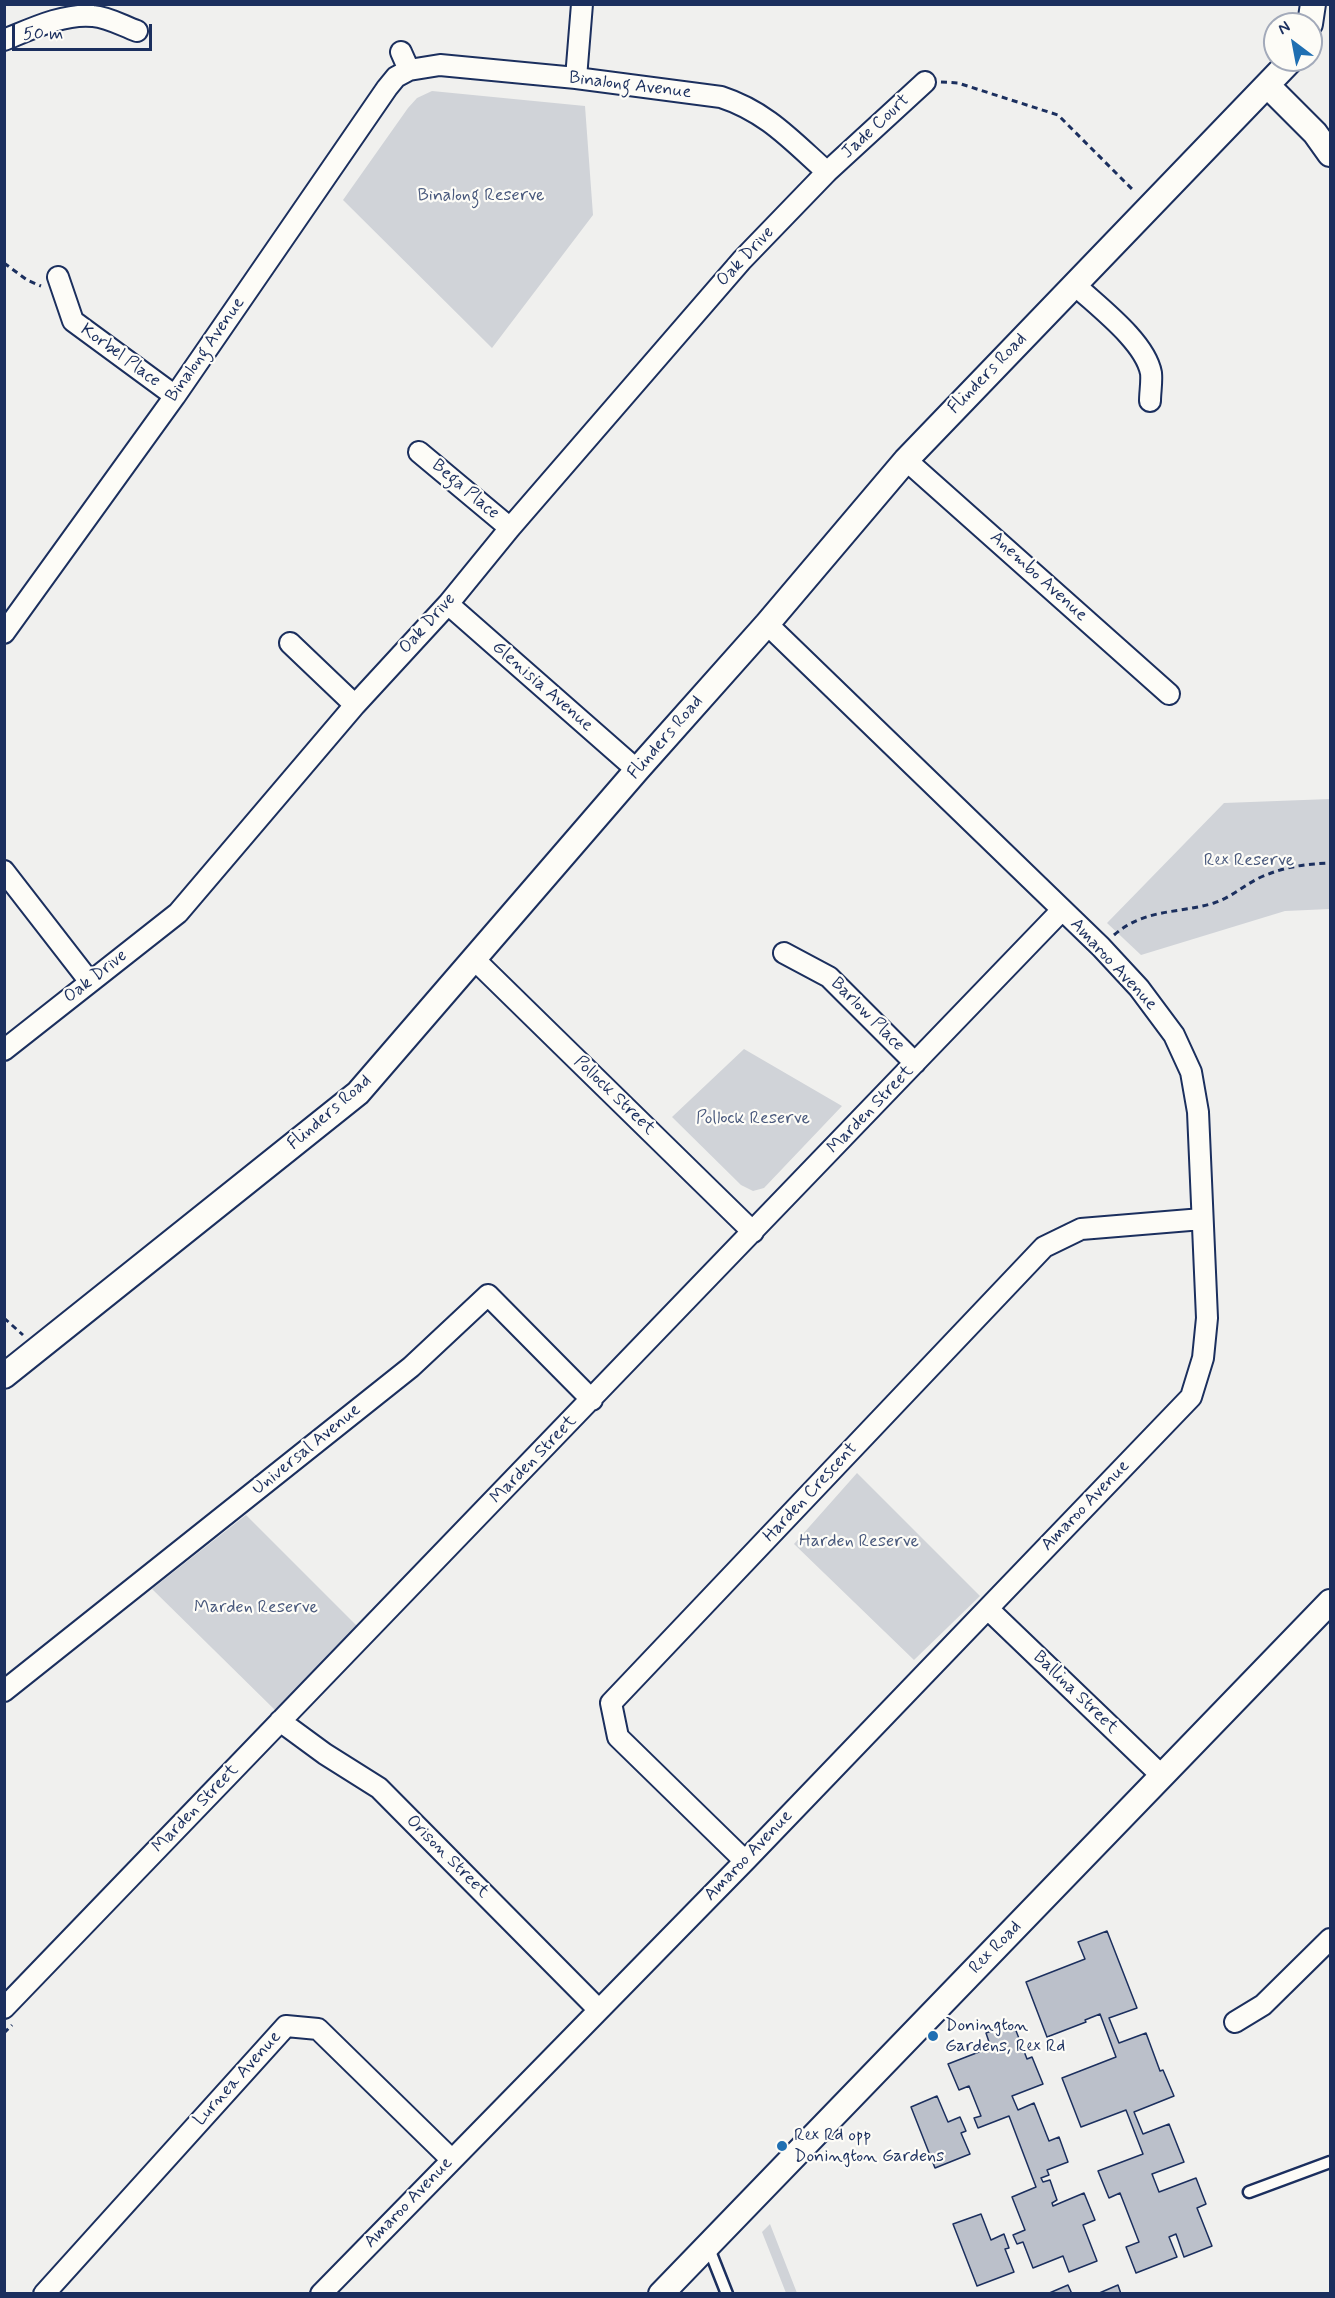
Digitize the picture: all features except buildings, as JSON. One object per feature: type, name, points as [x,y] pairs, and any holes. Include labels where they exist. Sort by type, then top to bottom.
[{"type":"street","points":[[576,78],[582,4]]},
{"type":"street","points":[[4,40],[29,29],[82,16],[104,18],[137,31]]},
{"type":"street","name":"Binalong Avenue","points":[[4,633],[175,396],[405,61],[576,78],[722,98],[739,103],[769,120],[827,172]]},
{"type":"street","name":"Flinders Road","points":[[4,1376],[358,1093],[637,770],[767,624],[906,460],[1281,72]]},
{"type":"street","name":"Jade Court","points":[[827,172],[925,82]]},
{"type":"street","points":[[1268,86],[1303,120],[1330,154]]},
{"type":"street","name":"Oak Drive","points":[[4,1050],[178,913],[355,705],[447,604],[742,260],[827,172]]},
{"type":"street","name":"Korbel Place","points":[[61,284],[73,321],[175,396]]},
{"type":"street","points":[[1074,284],[1130,337],[1145,358],[1151,373],[1150,401]]},
{"type":"street","name":"Bega Place","points":[[419,452],[510,528]]},
{"type":"street","name":"Anembo Avenue","points":[[906,460],[1169,694]]},
{"type":"street","name":"Glenisia Avenue","points":[[447,604],[637,770]]},
{"type":"street","name":"Amaroo Avenue","points":[[321,2294],[745,1861],[939,1656],[988,1609],[1191,1396],[1203,1358],[1207,1317],[1198,1112],[1191,1072],[1174,1035],[1139,988],[1101,947],[767,624]]},
{"type":"street","points":[[290,643],[355,705]]},
{"type":"street","points":[[4,871],[90,982]]},
{"type":"street","name":"Marden Street","points":[[4,2008],[1062,910]]},
{"type":"street","name":"Barlow Place","points":[[784,953],[829,977],[915,1063]]},
{"type":"street","name":"Pollock Street","points":[[475,960],[753,1232]]},
{"type":"street","name":"Harden Crescent","points":[[745,1861],[618,1737],[611,1703],[1044,1246],[1082,1229],[1202,1219]]},
{"type":"street","name":"Universal Avenue","points":[[4,1691],[411,1367],[488,1295],[592,1400]]},
{"type":"street","name":"Rex Road","points":[[661,2294],[1330,1602]]},
{"type":"street","name":"Ballina Street","points":[[988,1609],[1162,1776]]},
{"type":"street","name":"Orison Street","points":[[280,1721],[325,1754],[379,1788],[599,2010]]},
{"type":"street","points":[[1235,2022],[1263,2005],[1330,1939]]},
{"type":"street","name":"Lurnea Avenue","points":[[44,2294],[285,2026],[318,2029],[452,2159]]},
{"type":"lane","points":[[1249,2192],[1330,2162]]},
{"type":"lane","points":[[707,2245],[727,2294]]},
{"type":"path","points":[[925,82],[958,83],[1058,115],[1149,207]]},
{"type":"path","points":[[4,262],[27,280],[39,286],[61,284]]},
{"type":"path","points":[[1109,939],[1123,927],[1141,919],[1154,914],[1198,908],[1217,902],[1257,879],[1277,871],[1298,864],[1330,863]]},
{"type":"path","points":[[4,1318],[26,1336]]},
{"type":"green space","name":"Binalong Reserve","points":[[432,91],[585,106],[593,215],[492,348],[343,200],[408,108],[417,98]]},
{"type":"green space","name":"Rex Reserve","points":[[1330,799],[1330,909],[1285,911],[1141,955],[1107,923],[1224,803]]},
{"type":"green space","name":"Pollock Reserve","points":[[744,1049],[842,1106],[764,1188],[753,1191],[741,1185],[672,1117]]},
{"type":"green space","name":"Harden Reserve","points":[[857,1473],[980,1596],[914,1660],[794,1544]]},
{"type":"green space","name":"Marden Reserve","points":[[246,1515],[359,1628],[275,1710],[152,1589]]},
{"type":"green space","points":[[770,2224],[797,2293],[786,2293],[762,2232]]},
{"type":"place","name":"Donington Gardens, Rex Rd","points":[[933,2036]]},
{"type":"place","name":"Rex Rd opp Donington Gardens","points":[[782,2146]]}]
